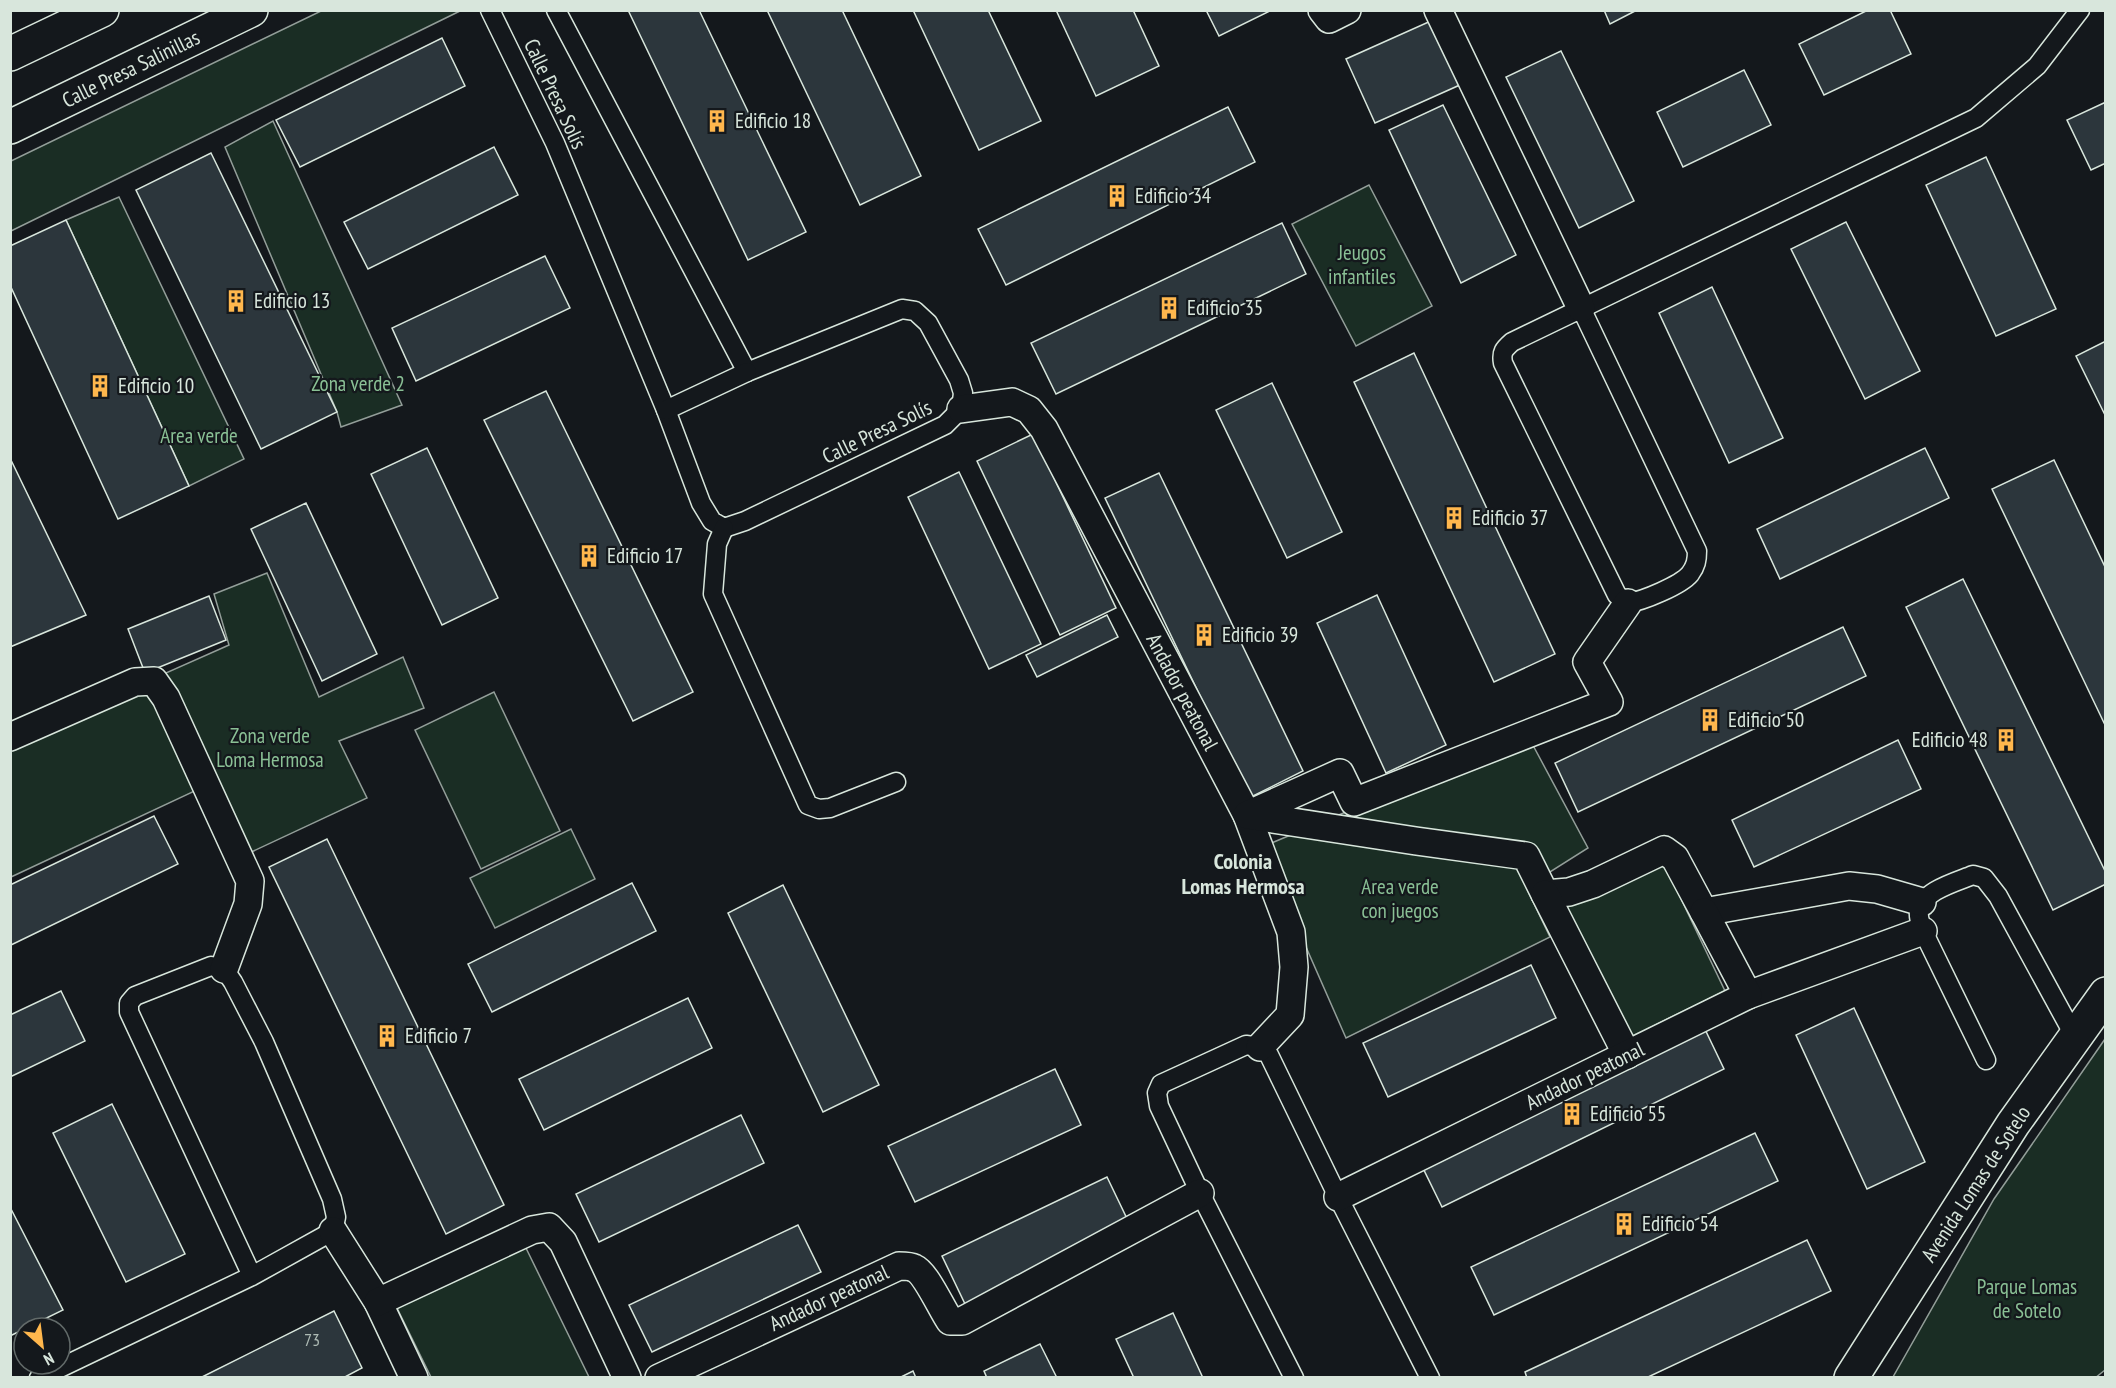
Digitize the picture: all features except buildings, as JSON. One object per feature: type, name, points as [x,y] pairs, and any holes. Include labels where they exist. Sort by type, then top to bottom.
[{"type":"main road","points":[[10,54],[102,10]]},
{"type":"main road","name":"Calle Presa Salinillas","points":[[10,128],[251,10]]},
{"type":"main road","name":"Avenida Lomas de Sotelo","points":[[1851,1377],[2013,1124],[2106,994]]},
{"type":"street","points":[[1322,10],[1329,19],[1347,10]]},
{"type":"street","points":[[1438,10],[1581,308]]},
{"type":"street","name":"Andador peatonal","points":[[961,409],[1012,402],[1029,410],[1044,429],[1247,815],[1291,932],[1294,967],[1290,1015],[1260,1047]]},
{"type":"street","points":[[1247,815],[1340,773],[1354,802],[1609,702],[1587,662],[1628,603]]},
{"type":"street","points":[[10,737],[135,682],[154,681],[166,698],[250,881],[248,904],[224,969]]},
{"type":"street","points":[[1247,815],[1416,842],[1526,855],[1627,1055]]},
{"type":"street","points":[[1545,894],[1569,892],[1593,884],[1664,850],[1675,858],[1748,995]]},
{"type":"street","points":[[1704,912],[1849,886],[1877,889],[1922,902]]},
{"type":"street","name":"Andador peatonal","points":[[1338,1197],[1748,995],[1923,931]]},
{"type":"street","name":"Andador peatonal","points":[[659,1377],[899,1266],[913,1267],[923,1274],[950,1321],[962,1321],[1200,1193]]},
{"type":"street","points":[[378,1302],[532,1230],[549,1227],[563,1242],[627,1377]]},
{"type":"street","points":[[333,1231],[378,1302],[414,1377]]},
{"type":"lane","name":"Calle Presa Solís","points":[[490,10],[555,143],[666,410],[701,503],[712,521],[724,528],[746,521],[945,425],[961,409],[963,393],[959,380],[928,323],[915,311],[902,309],[747,372],[556,10]]},
{"type":"lane","points":[[1581,308],[1696,551],[1697,562],[1684,580],[1638,602],[1628,603],[1617,595],[1503,363],[1502,354],[1505,348],[1512,342],[1581,308],[1976,118],[2037,66],[2080,10]]},
{"type":"lane","points":[[666,410],[747,372]]},
{"type":"lane","points":[[724,528],[717,544],[713,594],[808,805],[819,809],[830,808],[896,782]]},
{"type":"lane","points":[[1986,1060],[1923,931],[1918,913],[1922,902],[1932,894],[1973,875],[1984,878],[1998,896],[2075,1037]]},
{"type":"lane","points":[[39,1377],[252,1276],[333,1231],[336,1217],[332,1199],[264,1042],[233,982],[224,969],[212,966],[135,996],[129,1004],[129,1012],[252,1276]]},
{"type":"lane","points":[[1294,1377],[1200,1193],[1159,1106],[1157,1093],[1161,1084],[1246,1045],[1260,1047],[1269,1055],[1430,1377]]},
{"type":"green space","points":[[321,11],[460,11],[11,231],[11,161]]},
{"type":"green space","name":"Zona verde 2","points":[[273,121],[402,405],[341,427],[337,412],[225,147]]},
{"type":"green space","name":"Jeugos infantiles","points":[[1369,185],[1432,306],[1356,346],[1292,224]]},
{"type":"green space","name":"Area verde","points":[[119,197],[244,459],[189,486],[66,220]]},
{"type":"green space","name":"Zona verde Loma Hermosa","points":[[267,573],[319,697],[403,657],[424,708],[339,741],[367,798],[245,855],[159,676],[229,645],[214,594]]},
{"type":"green space","points":[[149,688],[199,789],[11,877],[10,750]]},
{"type":"green space","points":[[494,692],[560,831],[481,869],[415,730]]},
{"type":"green space","name":"Area verde con juegos","points":[[1528,736],[1588,848],[1526,887],[1550,937],[1346,1038],[1262,847]]},
{"type":"green space","points":[[571,829],[595,879],[495,928],[470,878]]},
{"type":"green space","points":[[1662,859],[1725,991],[1624,1040],[1561,908]]},
{"type":"green space","name":"Parque Lomas de Sotelo","points":[[2105,1039],[2105,1370],[2095,1378],[1893,1377],[1994,1199]]},
{"type":"green space","points":[[524,1244],[589,1377],[431,1377],[396,1306]]},
{"type":"place","name":"Edificio 18","points":[[717,121]]},
{"type":"place","name":"Edificio 34","points":[[1117,196]]},
{"type":"place","name":"Edificio 13","points":[[236,301]]},
{"type":"place","name":"Edificio 35","points":[[1169,308]]},
{"type":"place","name":"Edificio 10","points":[[100,386]]},
{"type":"place","name":"Edificio 37","points":[[1454,518]]},
{"type":"place","name":"Edificio 17","points":[[589,556]]},
{"type":"place","name":"Edificio 39","points":[[1204,635]]},
{"type":"place","name":"Edificio 50","points":[[1710,720]]},
{"type":"place","name":"Edificio 48","points":[[2006,740]]},
{"type":"place","name":"Edificio 7","points":[[387,1036]]},
{"type":"place","name":"Edificio 55","points":[[1572,1114]]},
{"type":"place","name":"Edificio 54","points":[[1624,1224]]},
{"type":"district","name":"Colonia Lomas Hermosa","points":[[1243,874]]}]
